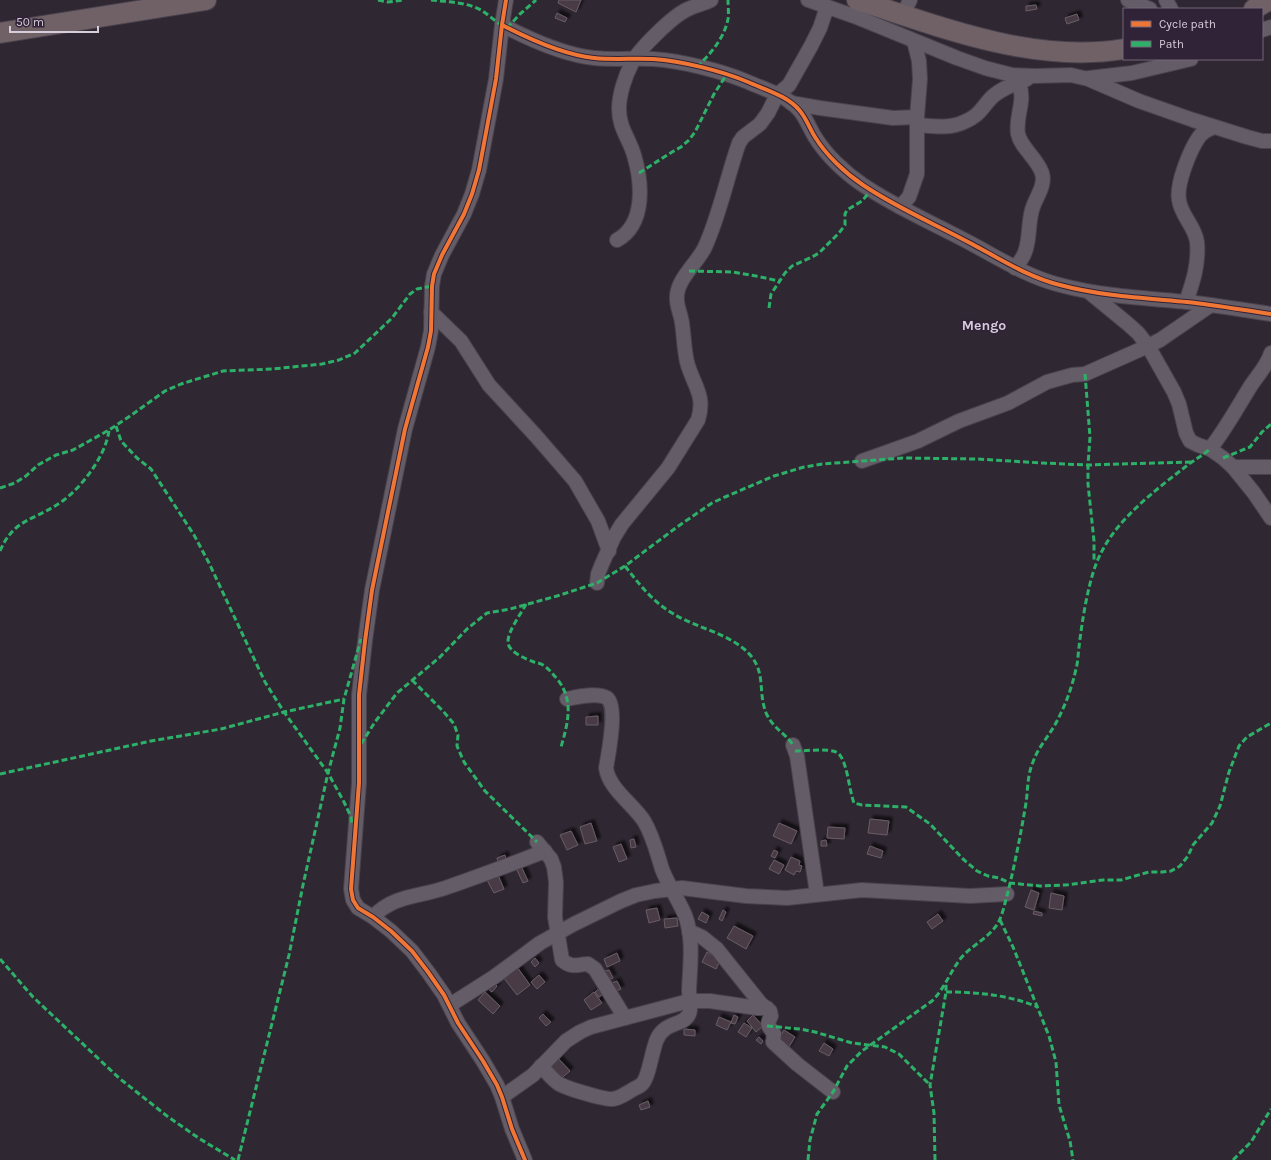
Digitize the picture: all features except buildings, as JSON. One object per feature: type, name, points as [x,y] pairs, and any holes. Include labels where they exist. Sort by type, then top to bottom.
[{"type":"highway","points":[[1,31],[206,0]]},
{"type":"highway","points":[[857,0],[906,7],[961,32],[1016,47],[1067,52],[1123,50]]},
{"type":"highway","points":[[1256,8],[1269,0]]},
{"type":"street","points":[[506,0],[496,80],[479,170],[464,214],[437,265],[432,286],[431,331],[428,347],[405,429],[369,608],[362,666],[358,724],[358,797],[351,889],[353,900],[358,908],[391,931],[412,951],[450,1005],[458,1023],[490,1073],[502,1097],[512,1129],[525,1160]]},
{"type":"street","points":[[617,240],[624,236],[630,229],[637,215],[639,203],[640,186],[634,153],[619,121],[619,107],[627,76],[635,59],[660,31],[687,9],[711,0]]},
{"type":"street","points":[[808,0],[985,68],[1012,75],[1072,75],[1088,78],[1139,101],[1214,127],[1262,141],[1271,141]]},
{"type":"street","points":[[1128,0],[1148,8]]},
{"type":"street","points":[[597,582],[598,574],[614,537],[622,524],[668,468],[698,420],[701,412],[699,390],[688,364],[677,300],[677,291],[686,274],[705,247],[716,218],[739,143],[743,137],[760,124],[768,113],[777,95],[789,85],[820,28],[827,7]]},
{"type":"street","points":[[502,25],[571,54],[594,58],[672,62],[727,74],[791,102],[820,108],[946,126],[963,123],[979,114],[992,97],[1005,88],[1035,76]]},
{"type":"street","points":[[900,207],[909,197],[917,174],[917,121],[920,79],[919,61],[914,41]]},
{"type":"street","points":[[1088,78],[1132,73],[1187,60]]},
{"type":"street","points":[[1015,268],[1025,254],[1032,211],[1043,180],[1039,166],[1020,139],[1018,128],[1022,101],[1019,83]]},
{"type":"street","points":[[791,102],[801,112],[815,138],[842,168],[860,184],[1015,268],[1045,281],[1088,292],[1211,305],[1271,314]]},
{"type":"street","points":[[1186,302],[1196,276],[1198,257],[1197,242],[1193,227],[1181,208],[1179,190],[1187,162],[1199,137],[1204,132],[1214,127]]},
{"type":"street","points":[[1088,292],[1134,328],[1148,346],[1174,392],[1186,433],[1190,441],[1210,449],[1223,458],[1254,493],[1271,518]]},
{"type":"street","points":[[862,461],[918,441],[959,421],[1008,403],[1047,382],[1072,375],[1085,374],[1148,346],[1160,340],[1211,305]]},
{"type":"street","points":[[431,312],[461,340],[489,385],[575,481],[598,521],[609,551]]},
{"type":"street","points":[[1210,449],[1267,363],[1271,354]]},
{"type":"street","points":[[1233,468],[1271,467]]},
{"type":"street","points":[[541,1066],[559,1084],[568,1088],[610,1100],[619,1098],[642,1084],[646,1079],[651,1057],[659,1035],[664,1028],[684,1020],[690,1011],[689,1001],[691,966],[689,931],[685,916],[671,889],[651,834],[645,822],[627,800],[615,789],[607,776],[606,768],[612,724],[612,704],[607,698],[599,696],[579,696],[567,699]]},
{"type":"street","points":[[793,745],[797,756],[818,894]]},
{"type":"street","points":[[373,917],[381,908],[397,900],[445,888],[541,847],[551,859],[556,882],[555,904],[562,960],[568,965],[574,966],[588,964],[595,969],[625,1018]]},
{"type":"street","points":[[450,1005],[494,977],[540,943],[621,901],[636,895],[682,888],[746,896],[787,898],[862,890],[970,896],[1007,894]]},
{"type":"street","points":[[689,931],[702,937],[717,948],[761,1004],[771,1013],[767,1023],[774,1034],[773,1042],[797,1064],[833,1092]]},
{"type":"street","points":[[502,1097],[520,1085],[566,1041],[591,1027],[689,1001],[710,1001],[757,1008],[767,1008]]},
{"type":"marked path","points":[[378,0],[388,2],[404,0]]},
{"type":"marked path","points":[[431,0],[475,7],[502,25]]},
{"type":"marked path","points":[[507,28],[536,0]]},
{"type":"marked path","points":[[697,67],[720,40],[728,19],[728,0]]},
{"type":"marked path","points":[[639,173],[681,147],[689,140],[695,132],[714,94],[727,74]]},
{"type":"marked path","points":[[769,308],[771,294],[785,273],[792,266],[819,253],[845,225],[845,214],[847,210],[862,201],[871,190]]},
{"type":"marked path","points":[[689,271],[733,272],[779,281]]},
{"type":"marked path","points":[[0,488],[15,483],[26,476],[38,465],[56,455],[73,450],[109,430],[165,391],[181,384],[223,371],[272,369],[322,364],[339,360],[355,353],[392,318],[410,294],[417,289],[432,286]]},
{"type":"marked path","points":[[1085,374],[1090,437],[1088,484],[1094,541],[1094,562]]},
{"type":"marked path","points":[[1223,458],[1250,447],[1262,432],[1271,424]]},
{"type":"marked path","points":[[116,426],[121,441],[137,458],[151,469],[194,535],[209,563],[265,682],[284,712],[328,773],[351,817],[352,825]]},
{"type":"marked path","points":[[0,551],[11,533],[23,523],[55,506],[73,492],[90,473],[97,462],[103,451],[109,430]]},
{"type":"marked path","points":[[808,1160],[810,1140],[817,1114],[833,1092],[847,1066],[862,1051],[932,1001],[961,958],[990,933],[998,923],[1004,908],[1015,859],[1026,803],[1031,767],[1038,751],[1060,715],[1071,689],[1077,664],[1087,598],[1093,573],[1101,553],[1108,540],[1140,504],[1210,449]]},
{"type":"marked path","points":[[361,744],[375,722],[397,693],[440,657],[467,629],[487,613],[510,609],[597,583],[625,566],[712,503],[774,476],[804,467],[822,464],[903,458],[978,459],[1088,465],[1191,462]]},
{"type":"marked path","points":[[625,566],[647,592],[665,609],[681,618],[727,638],[744,649],[752,657],[757,665],[761,681],[762,698],[767,715],[773,724],[793,745]]},
{"type":"marked path","points":[[526,604],[512,628],[508,643],[511,649],[518,655],[542,664],[547,668],[563,688],[568,704],[568,712],[566,729],[561,747]]},
{"type":"marked path","points":[[238,1160],[289,955],[328,773],[340,728],[344,699],[361,639]]},
{"type":"marked path","points":[[412,680],[454,724],[458,735],[457,746],[464,762],[485,791],[537,842]]},
{"type":"marked path","points":[[0,774],[151,741],[221,729],[284,712],[344,699]]},
{"type":"marked path","points":[[795,751],[822,750],[836,752],[843,760],[854,803],[862,805],[906,807],[930,824],[963,859],[977,871],[1010,883],[1040,886],[1066,885],[1103,880],[1121,880],[1149,872],[1171,871],[1180,866],[1188,856],[1193,845],[1212,823],[1220,806],[1229,772],[1239,746],[1247,737],[1271,723]]},
{"type":"marked path","points":[[1000,920],[1013,947],[1049,1036],[1056,1062],[1059,1105],[1070,1141],[1073,1160]]},
{"type":"marked path","points":[[0,959],[33,997],[119,1078],[167,1116],[200,1139],[235,1160]]},
{"type":"marked path","points":[[935,1160],[934,1113],[930,1085],[946,992],[946,984]]},
{"type":"marked path","points":[[946,992],[993,995],[1038,1007]]},
{"type":"marked path","points":[[767,1026],[800,1029],[852,1043],[885,1047],[899,1054],[930,1085]]},
{"type":"marked path","points":[[1233,1160],[1251,1142],[1271,1109]]},
{"type":"cycle path","points":[[506,0],[496,79],[479,170],[464,214],[442,255],[434,274],[432,286],[431,331],[428,347],[405,429],[372,590],[359,695],[359,783],[351,889],[353,900],[358,908],[391,931],[412,951],[444,995],[458,1023],[497,1085],[512,1129],[525,1160]]},
{"type":"cycle path","points":[[502,25],[559,50],[594,58],[653,59],[689,64],[726,74],[783,97],[800,111],[815,137],[836,163],[856,180],[903,209],[1014,267],[1048,282],[1091,292],[1198,303],[1271,314]]},
{"type":"district","name":"Mengo","points":[[984,325]]}]
